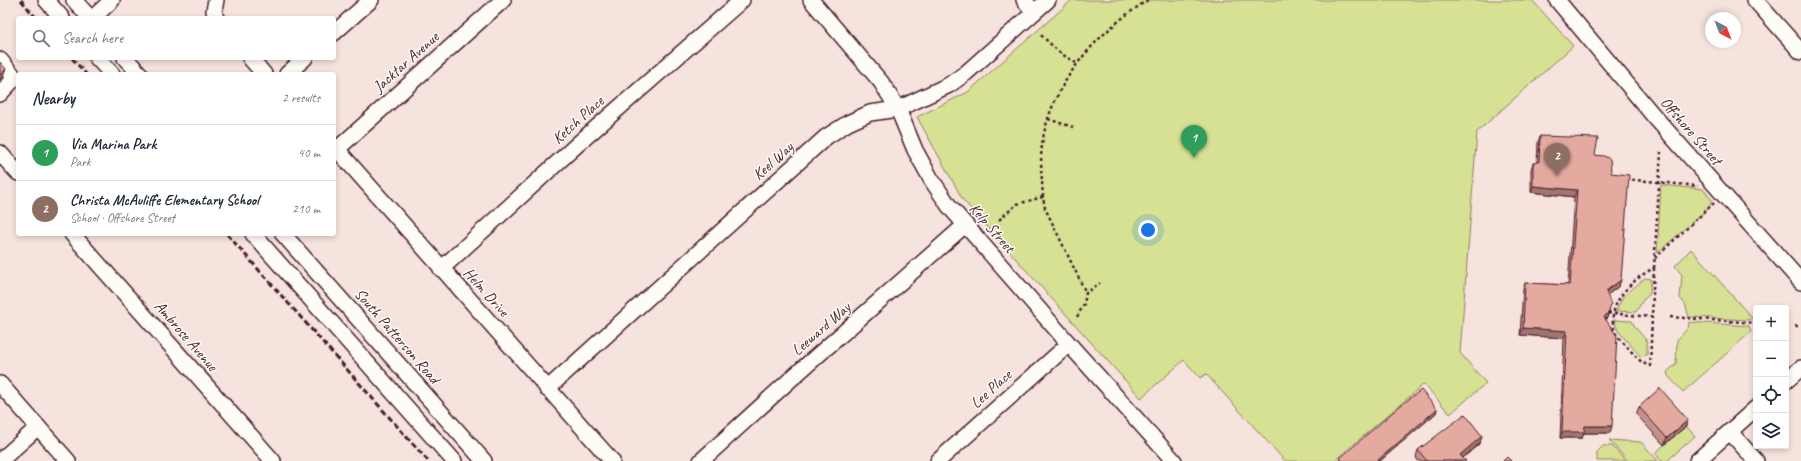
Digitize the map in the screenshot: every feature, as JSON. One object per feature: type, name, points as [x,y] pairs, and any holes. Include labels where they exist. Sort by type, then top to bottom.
[{"type":"street","points":[[46,0],[60,16]]},
{"type":"street","points":[[74,0],[88,16]]},
{"type":"street","points":[[95,16],[112,0]]},
{"type":"street","points":[[215,16],[214,11],[216,0]]},
{"type":"street","points":[[336,31],[371,0]]},
{"type":"street","name":"Jacktar Avenue","points":[[336,148],[502,0]]},
{"type":"street","name":"Ketch Place","points":[[441,269],[586,136],[742,0]]},
{"type":"street","name":"Kelp Street","points":[[811,0],[872,70],[898,109],[915,150],[931,179],[949,206],[1172,460]]},
{"type":"street","points":[[1024,0],[1034,12]]},
{"type":"street","name":"Keel Way","points":[[547,388],[826,137],[848,123],[870,113],[898,109],[949,85],[966,73],[1048,0]]},
{"type":"street","name":"Offshore Street","points":[[1557,0],[1653,115],[1801,282]]},
{"type":"street","points":[[1755,0],[1801,52]]},
{"type":"street","points":[[0,60],[12,74],[13,80],[0,94]]},
{"type":"street","points":[[100,60],[110,72]]},
{"type":"street","points":[[127,60],[138,72]]},
{"type":"street","points":[[252,60],[262,72]]},
{"type":"street","points":[[289,72],[303,60]]},
{"type":"street","name":"Helm Drive","points":[[336,150],[612,461]]},
{"type":"street","points":[[0,153],[16,171]]},
{"type":"street","name":"Leeward Way","points":[[701,461],[965,225]]},
{"type":"street","name":"Ambrose Avenue","points":[[74,236],[273,461]]},
{"type":"street","points":[[256,236],[454,461]]},
{"type":"street","name":"South Patterson Road","points":[[285,236],[484,461]]},
{"type":"street","name":"Lee Place","points":[[938,461],[1069,344]]},
{"type":"street","points":[[1789,379],[1801,368]]},
{"type":"street","points":[[0,384],[68,461]]},
{"type":"street","points":[[1696,461],[1753,411]]},
{"type":"street","points":[[0,461],[38,427]]},
{"type":"street","points":[[1730,432],[1756,461]]},
{"type":"path","points":[[1077,317],[1084,304],[1086,293],[1045,208],[1041,175],[1042,145],[1055,97],[1064,81],[1089,50],[1117,24],[1148,0]]},
{"type":"path","points":[[1041,36],[1060,53],[1078,64]]},
{"type":"path","points":[[1048,119],[1073,128]]},
{"type":"path","points":[[1654,268],[1643,274],[1619,296],[1614,309],[1616,334],[1638,359],[1650,366],[1660,152]]},
{"type":"path","points":[[1623,179],[1700,186]]},
{"type":"path","points":[[999,220],[1017,204],[1044,197]]},
{"type":"path","points":[[1655,258],[1709,210],[1714,203],[1714,198]]},
{"type":"path","points":[[1086,293],[1100,283]]},
{"type":"path","points":[[1608,313],[1652,317]]},
{"type":"path","points":[[1670,317],[1753,323]]},
{"type":"path","points":[[1795,326],[1801,326]]},
{"type":"green space","points":[[1072,0],[1532,0],[1573,46],[1477,132],[1460,353],[1486,383],[1450,414],[1424,384],[1334,461],[1285,461],[1206,374],[1200,378],[1184,360],[1141,398],[963,200],[917,117],[968,92]]},
{"type":"green space","points":[[1661,185],[1703,189],[1712,200],[1709,208],[1657,253]]},
{"type":"green space","points":[[1691,249],[1752,318],[1749,320],[1689,317],[1685,304],[1680,298],[1682,275],[1675,266]]},
{"type":"green space","points":[[1645,278],[1651,279],[1650,294],[1643,300],[1636,312],[1616,311],[1622,298]]},
{"type":"green space","points":[[1614,320],[1632,321],[1647,341],[1647,355],[1640,356],[1618,331]]},
{"type":"green space","points":[[1689,322],[1749,326],[1751,332],[1683,392],[1668,376],[1667,372],[1676,364],[1677,340],[1688,328]]},
{"type":"green space","points":[[1686,426],[1695,436],[1667,461],[1661,461],[1655,453]]},
{"type":"green space","points":[[1609,440],[1641,442],[1658,461],[1628,461]]},
{"type":"green space","points":[[1603,446],[1612,446],[1626,461],[1597,461],[1597,452]]},
{"type":"building","points":[[0,62],[6,69],[0,75]]},
{"type":"building","points":[[1540,136],[1598,138],[1595,155],[1604,156],[1610,159],[1611,173],[1629,175],[1621,280],[1606,291],[1611,305],[1609,312],[1604,317],[1617,336],[1612,426],[1585,426],[1584,432],[1562,432],[1567,331],[1523,328],[1525,283],[1570,285],[1577,190],[1533,186],[1533,163],[1539,162]]},
{"type":"building","points":[[1660,388],[1688,420],[1667,438],[1639,407]]},
{"type":"building","points":[[1421,390],[1437,409],[1377,461],[1342,461],[1340,458],[1401,405]]},
{"type":"building","points":[[1465,414],[1482,436],[1460,455],[1466,461],[1427,461],[1418,450]]},
{"type":"building","points":[[1507,457],[1511,461],[1503,461]]},
{"type":"railway","points":[[21,0],[34,16]]},
{"type":"railway","points":[[74,60],[84,72]]},
{"type":"railway","points":[[229,236],[428,461]]},
{"type":"place","name":"Via Marina Park","points":[[1194,158]]},
{"type":"place","name":"Christa McAuliffe Elementary School","points":[[1557,176]]}]
